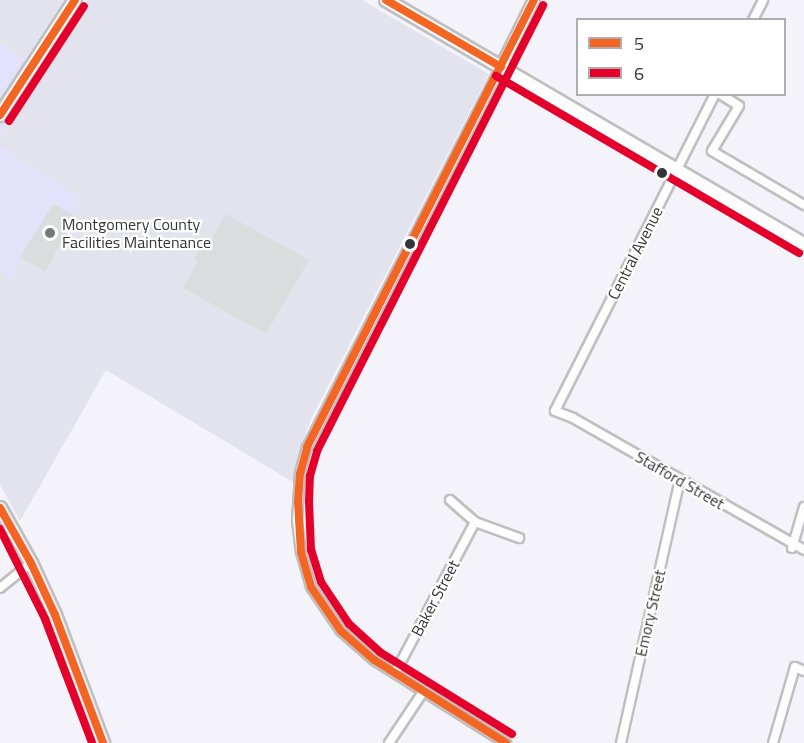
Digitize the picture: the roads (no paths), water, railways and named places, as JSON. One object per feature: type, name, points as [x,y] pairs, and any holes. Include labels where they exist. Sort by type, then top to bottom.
[{"type":"main road","points":[[0,115],[75,0]]},
{"type":"main road","points":[[386,0],[804,244]]},
{"type":"main road","points":[[0,508],[31,563],[104,743]]},
{"type":"street","points":[[506,743],[395,673],[360,649],[341,631],[311,587],[298,536],[300,474],[314,433],[534,0]]},
{"type":"street","points":[[754,18],[763,0]]},
{"type":"street","name":"Central Avenue","points":[[555,411],[714,96]]},
{"type":"street","points":[[723,96],[739,106],[712,151],[804,205]]},
{"type":"street","name":"Stafford Street","points":[[555,411],[573,418],[793,546],[804,550]]},
{"type":"street","name":"Emory Street","points":[[621,743],[679,483]]},
{"type":"street","points":[[450,500],[475,522],[519,538]]},
{"type":"street","points":[[793,546],[804,507]]},
{"type":"street","name":"Baker Street","points":[[395,673],[475,522]]},
{"type":"street","points":[[0,588],[31,563]]},
{"type":"street","points":[[773,743],[795,667],[804,671]]},
{"type":"street","points":[[389,743],[423,692]]},
{"type":"place","name":"Montgomery County Facilities Maintenance","points":[[50,233]]}]
